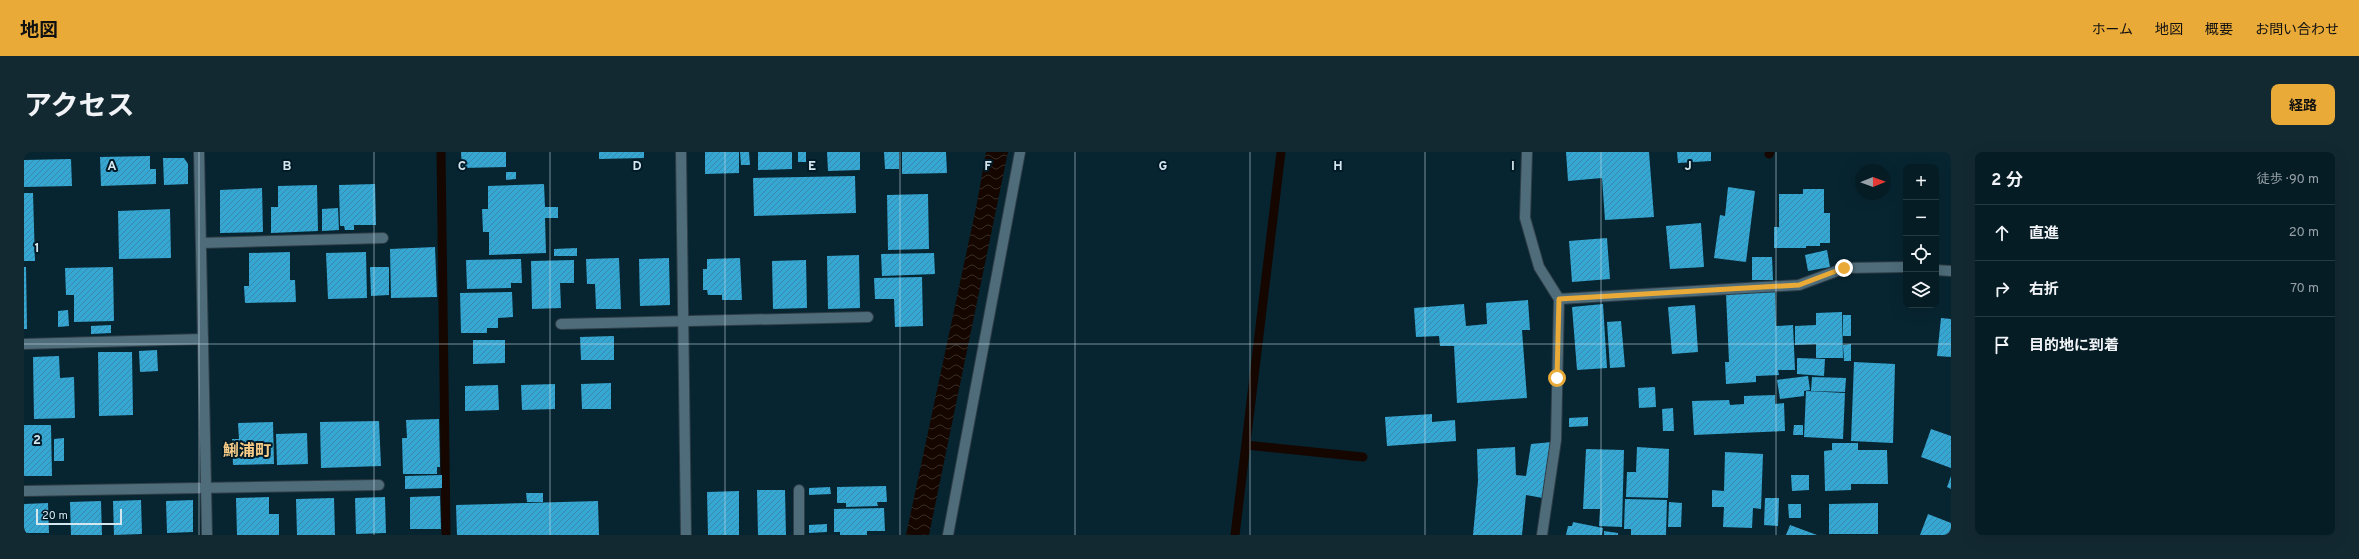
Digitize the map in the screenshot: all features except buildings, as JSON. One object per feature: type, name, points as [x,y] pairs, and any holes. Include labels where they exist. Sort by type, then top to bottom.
[{"type":"street","points":[[199,152],[207,535]]},
{"type":"street","points":[[681,152],[686,535]]},
{"type":"street","points":[[948,535],[1020,152]]},
{"type":"street","points":[[1527,152],[1525,218],[1539,267],[1559,299],[1556,440],[1542,535]]},
{"type":"street","points":[[201,243],[383,238]]},
{"type":"street","points":[[1559,299],[1799,285],[1844,268],[1903,267]]},
{"type":"street","points":[[1939,270],[1951,271]]},
{"type":"street","points":[[561,324],[868,317]]},
{"type":"street","points":[[24,344],[203,340]]},
{"type":"street","points":[[24,491],[379,485]]},
{"type":"street","points":[[799,490],[799,535]]},
{"type":"water","points":[[986,152],[1008,152],[929,535],[906,535],[977,203]]},
{"type":"waterway","points":[[441,152],[446,535]]},
{"type":"waterway","points":[[1235,535],[1281,152]]},
{"type":"waterway","points":[[1246,445],[1363,457]]},
{"type":"district","name":"鯏浦町","points":[[247,450]]},
{"type":"route","points":[[1557,378],[1559,299],[1799,285],[1844,268]]}]
